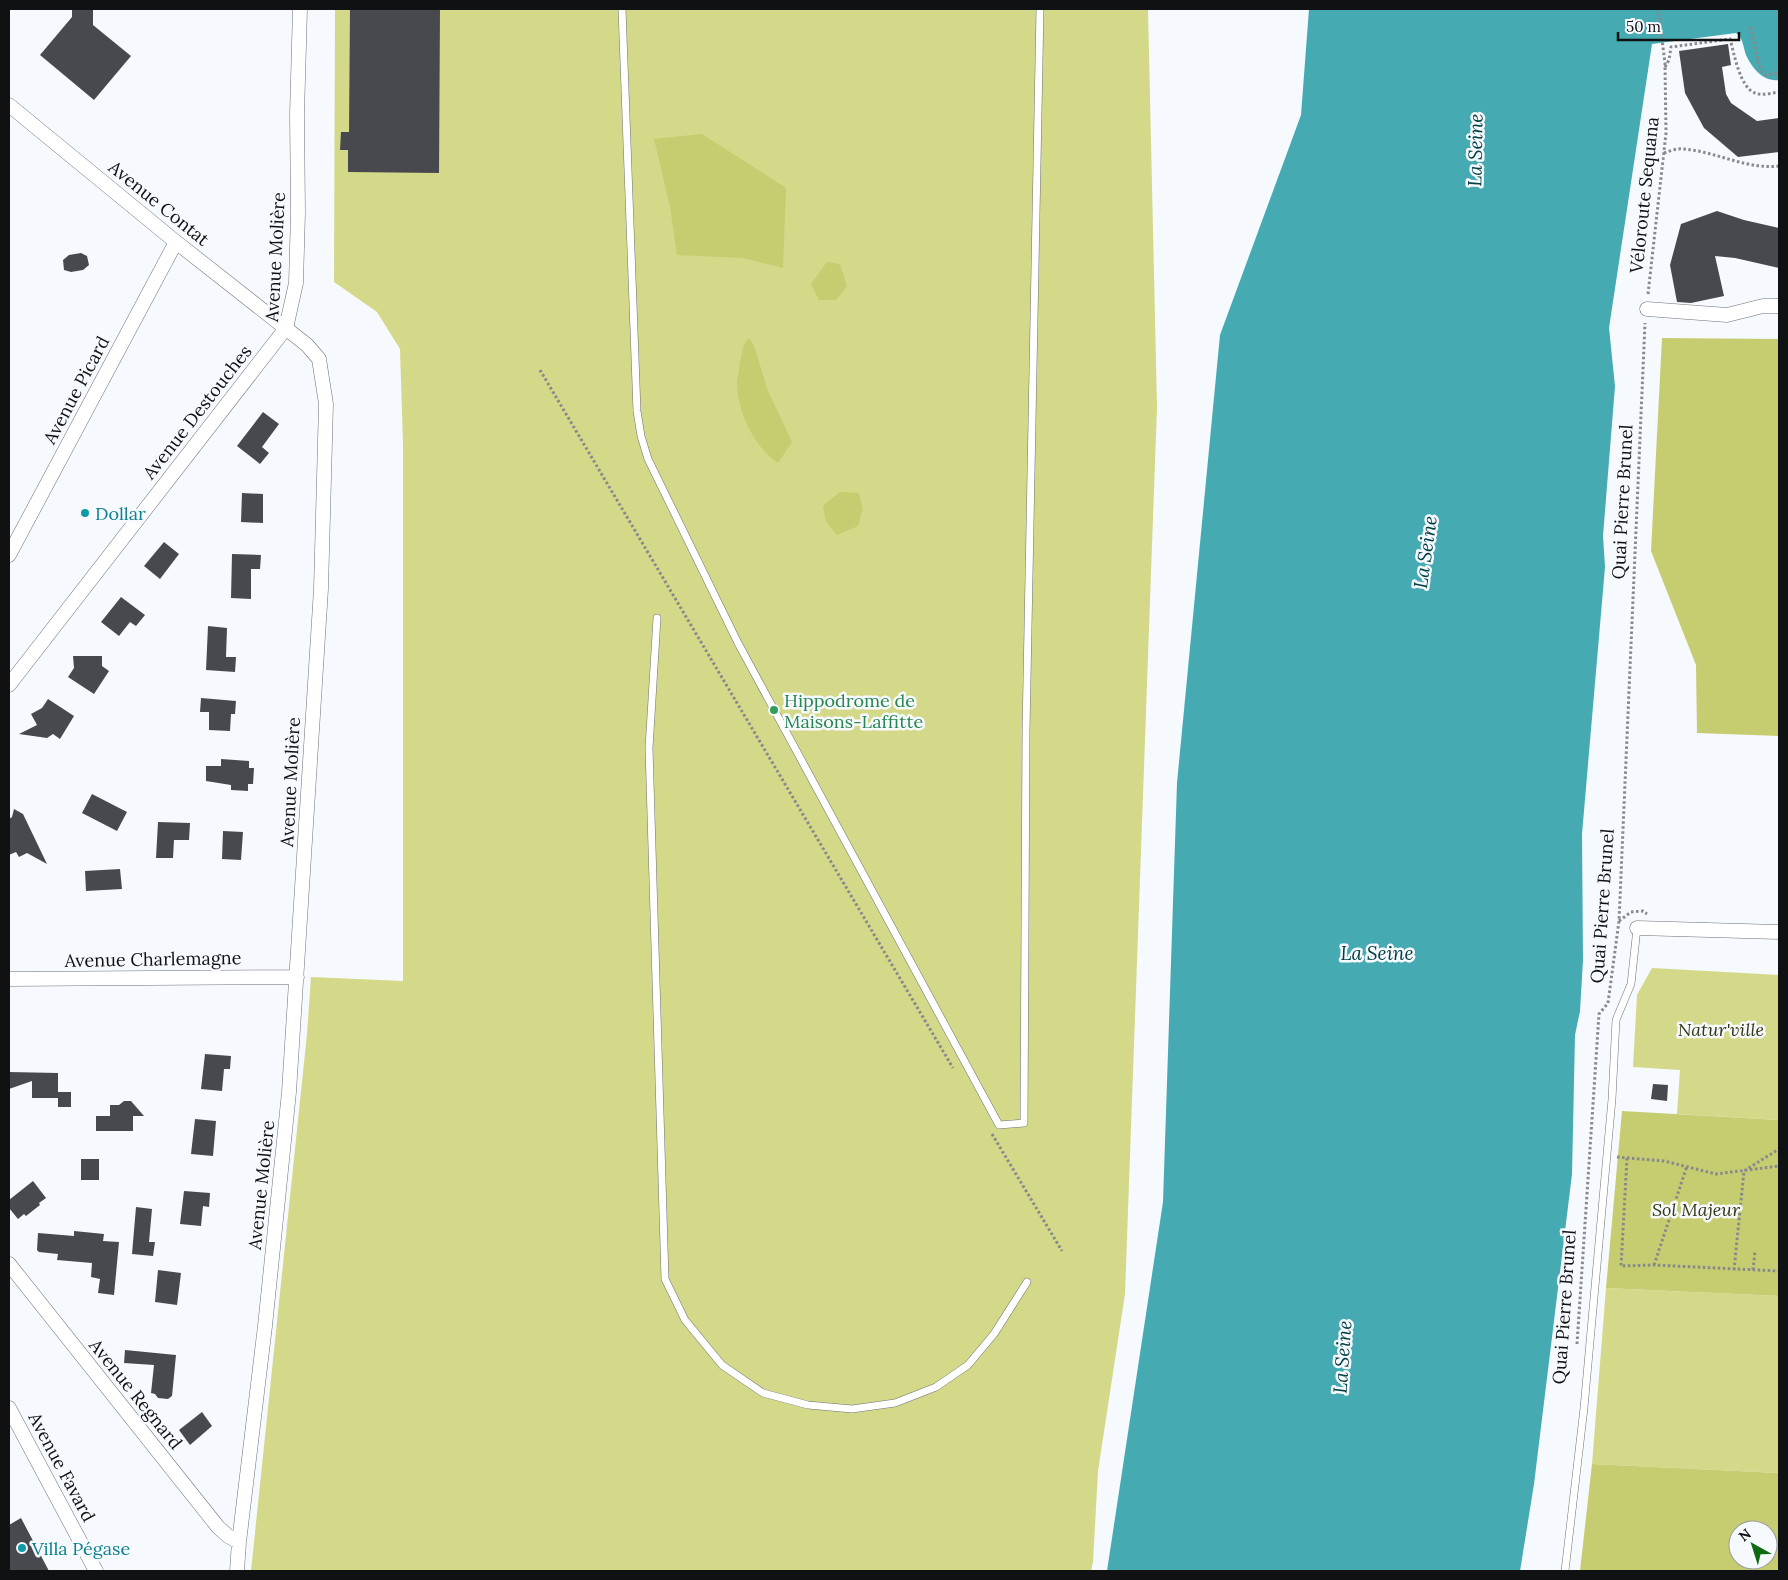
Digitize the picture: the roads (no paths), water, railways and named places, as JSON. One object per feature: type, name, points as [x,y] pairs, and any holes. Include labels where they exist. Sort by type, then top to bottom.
[{"type":"street","name":"Avenue Molière","points":[[237,1571],[289,1092],[298,977],[321,589],[326,404],[319,359],[307,345],[286,328],[296,283],[300,9]]},
{"type":"street","name":"Avenue Contat","points":[[9,105],[176,242],[286,328]]},
{"type":"street","name":"Avenue Picard","points":[[9,555],[176,242]]},
{"type":"street","points":[[1646,309],[1727,315],[1763,306],[1779,306]]},
{"type":"street","name":"Avenue Destouches","points":[[9,685],[286,328]]},
{"type":"street","points":[[1637,928],[1779,932]]},
{"type":"street","name":"Avenue Charlemagne","points":[[9,979],[298,977]]},
{"type":"street","name":"Avenue Regnard","points":[[9,1264],[218,1527],[228,1536],[239,1542]]},
{"type":"street","name":"Avenue Favard","points":[[9,1408],[96,1571]]},
{"type":"lane","points":[[622,9],[636,411],[646,451],[738,643],[1000,1125],[1024,1123],[1026,731],[1040,9]]},
{"type":"lane","points":[[657,618],[649,748],[665,1280],[685,1320],[722,1365],[763,1393],[808,1405],[852,1409],[895,1403],[936,1387],[968,1366],[994,1334],[1027,1282]]},
{"type":"lane","name":"Quai Pierre Brunel","points":[[1565,1571],[1584,1408],[1612,1099],[1616,1020],[1631,984],[1637,928]]},
{"type":"water","name":"La Seine","points":[[1309,9],[1779,9],[1779,80],[1768,79],[1751,65],[1741,40],[1736,33],[1652,44],[1609,328],[1615,386],[1603,536],[1605,567],[1582,834],[1583,960],[1580,1011],[1575,1035],[1572,1174],[1534,1484],[1520,1571],[1107,1571],[1163,1202],[1177,783],[1220,335],[1301,115]]},
{"type":"place","name":"Dollar","points":[[85,513]]},
{"type":"place","name":"Hippodrome de Maisons-Laffitte","points":[[774,710]]},
{"type":"place","name":"Villa Pégase","points":[[22,1548]]},
{"type":"park label","name":"Natur'ville","points":[[1721,1029]]},
{"type":"park label","name":"Sol Majeur","points":[[1696,1209]]}]
